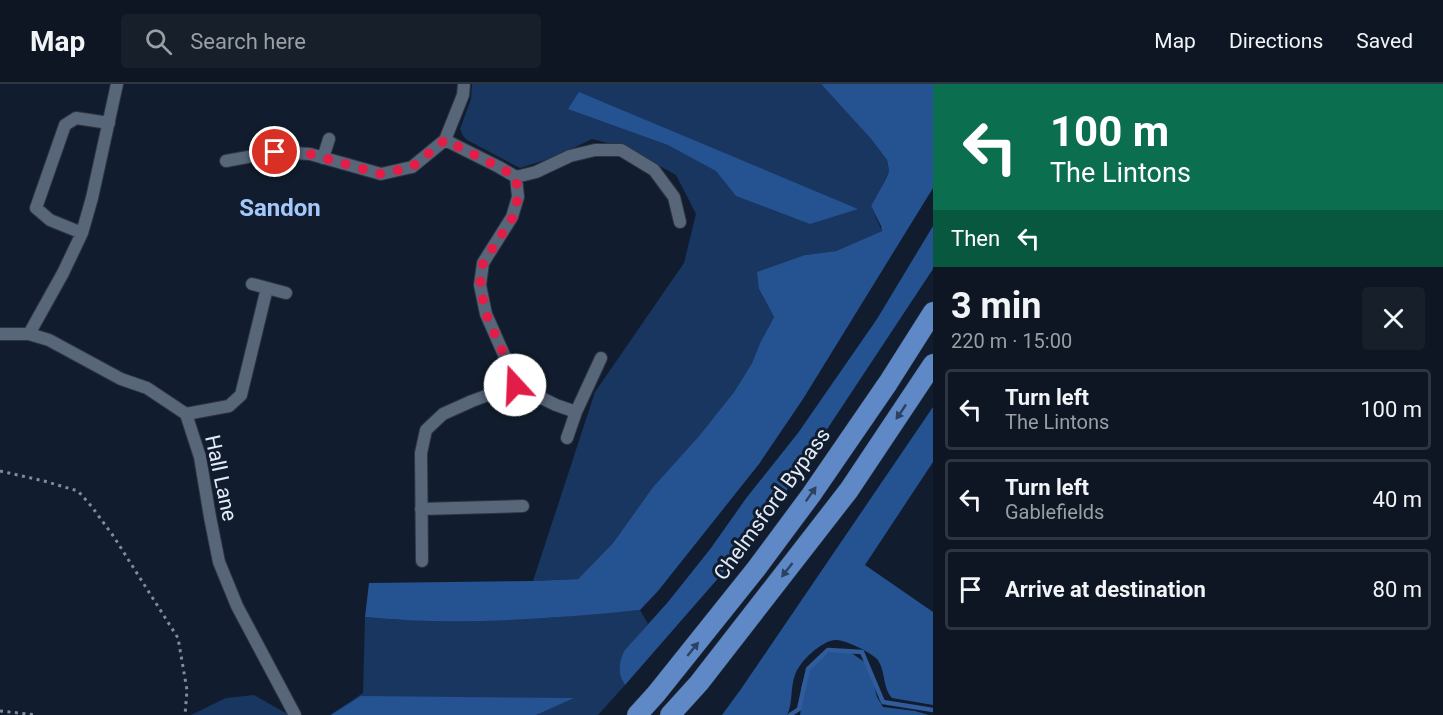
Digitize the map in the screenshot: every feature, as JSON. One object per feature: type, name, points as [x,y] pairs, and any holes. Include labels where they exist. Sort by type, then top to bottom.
[{"type":"highway","name":"Chelmsford Bypass","points":[[637,715],[756,569],[811,495],[888,383],[933,312]]},
{"type":"highway","points":[[673,712],[706,674],[849,490],[933,364]]},
{"type":"street","points":[[0,334],[29,334],[82,233],[117,84]]},
{"type":"street","points":[[226,161],[275,152],[310,154],[381,174],[412,167],[445,140],[463,95],[464,84]]},
{"type":"street","points":[[82,233],[50,220],[36,208],[65,126],[76,118],[109,123]]},
{"type":"street","points":[[323,158],[329,139]]},
{"type":"street","points":[[445,140],[516,177],[536,172],[570,156],[595,150],[621,150],[654,170],[674,197],[680,222]]},
{"type":"street","points":[[516,177],[518,197],[513,217],[483,263],[480,285],[486,314],[515,385],[576,412]]},
{"type":"street","points":[[252,284],[286,293]]},
{"type":"street","points":[[186,414],[229,406],[241,395],[267,288]]},
{"type":"street","name":"Hall Lane","points":[[29,334],[49,340],[121,379],[147,388],[186,414],[200,457],[219,562],[237,606],[295,715]]},
{"type":"street","points":[[567,438],[601,357]]},
{"type":"street","points":[[422,561],[421,453],[426,430],[443,414],[515,385]]},
{"type":"street","points":[[421,509],[523,506]]},
{"type":"path","points":[[0,471],[78,491],[92,507],[114,537],[178,638],[187,690],[185,715]]},
{"type":"path","points":[[0,711],[37,715]]},
{"type":"shaded area","points":[[472,84],[821,84],[887,160],[889,171],[871,206],[882,231],[836,251],[805,255],[759,289],[774,317],[752,363],[734,392],[699,436],[653,487],[613,543],[578,579],[533,581],[595,392],[684,263],[696,214],[676,175],[627,148],[592,139],[555,157],[520,168],[467,140],[460,129],[471,99]]},
{"type":"shaded area","points":[[821,84],[933,84],[933,188],[803,399],[759,464],[658,591],[640,610],[537,619],[468,621],[365,617],[369,583],[578,579],[613,543],[653,487],[699,436],[734,392],[752,363],[774,317],[759,289],[757,272],[805,255],[836,251],[882,231],[871,206],[889,171],[887,160]]},
{"type":"shaded area","points":[[579,92],[858,209],[810,224],[736,196],[716,171],[668,145],[568,109]]},
{"type":"shaded area","points":[[933,226],[933,269],[775,508],[748,544],[625,685],[620,668],[624,651],[668,602],[798,433],[877,319]]},
{"type":"shaded area","points":[[933,407],[933,462],[865,565],[933,612],[933,705],[892,698],[877,659],[858,647],[836,640],[818,648],[797,670],[787,715],[722,715],[741,689]]},
{"type":"shaded area","points":[[640,610],[648,624],[625,651],[622,681],[625,685],[598,715],[330,715],[363,693],[365,617],[398,620],[546,618]]},
{"type":"shaded area","points":[[839,649],[850,652],[866,663],[877,697],[883,707],[929,715],[800,715],[801,690],[809,670],[825,654]]},
{"type":"shaded area","points":[[254,695],[289,715],[191,715],[226,698]]},
{"type":"shaded area","points":[[361,696],[574,698],[536,715],[331,715]]},
{"type":"waterway","points":[[790,715],[799,709],[808,669],[828,650],[862,652],[883,702],[933,710]]},
{"type":"district","name":"Sandon","points":[[280,208]]},
{"type":"route","points":[[275,152],[310,154],[381,174],[412,167],[445,140],[516,177],[518,197],[513,217],[483,263],[480,285],[486,314],[515,385]]}]
